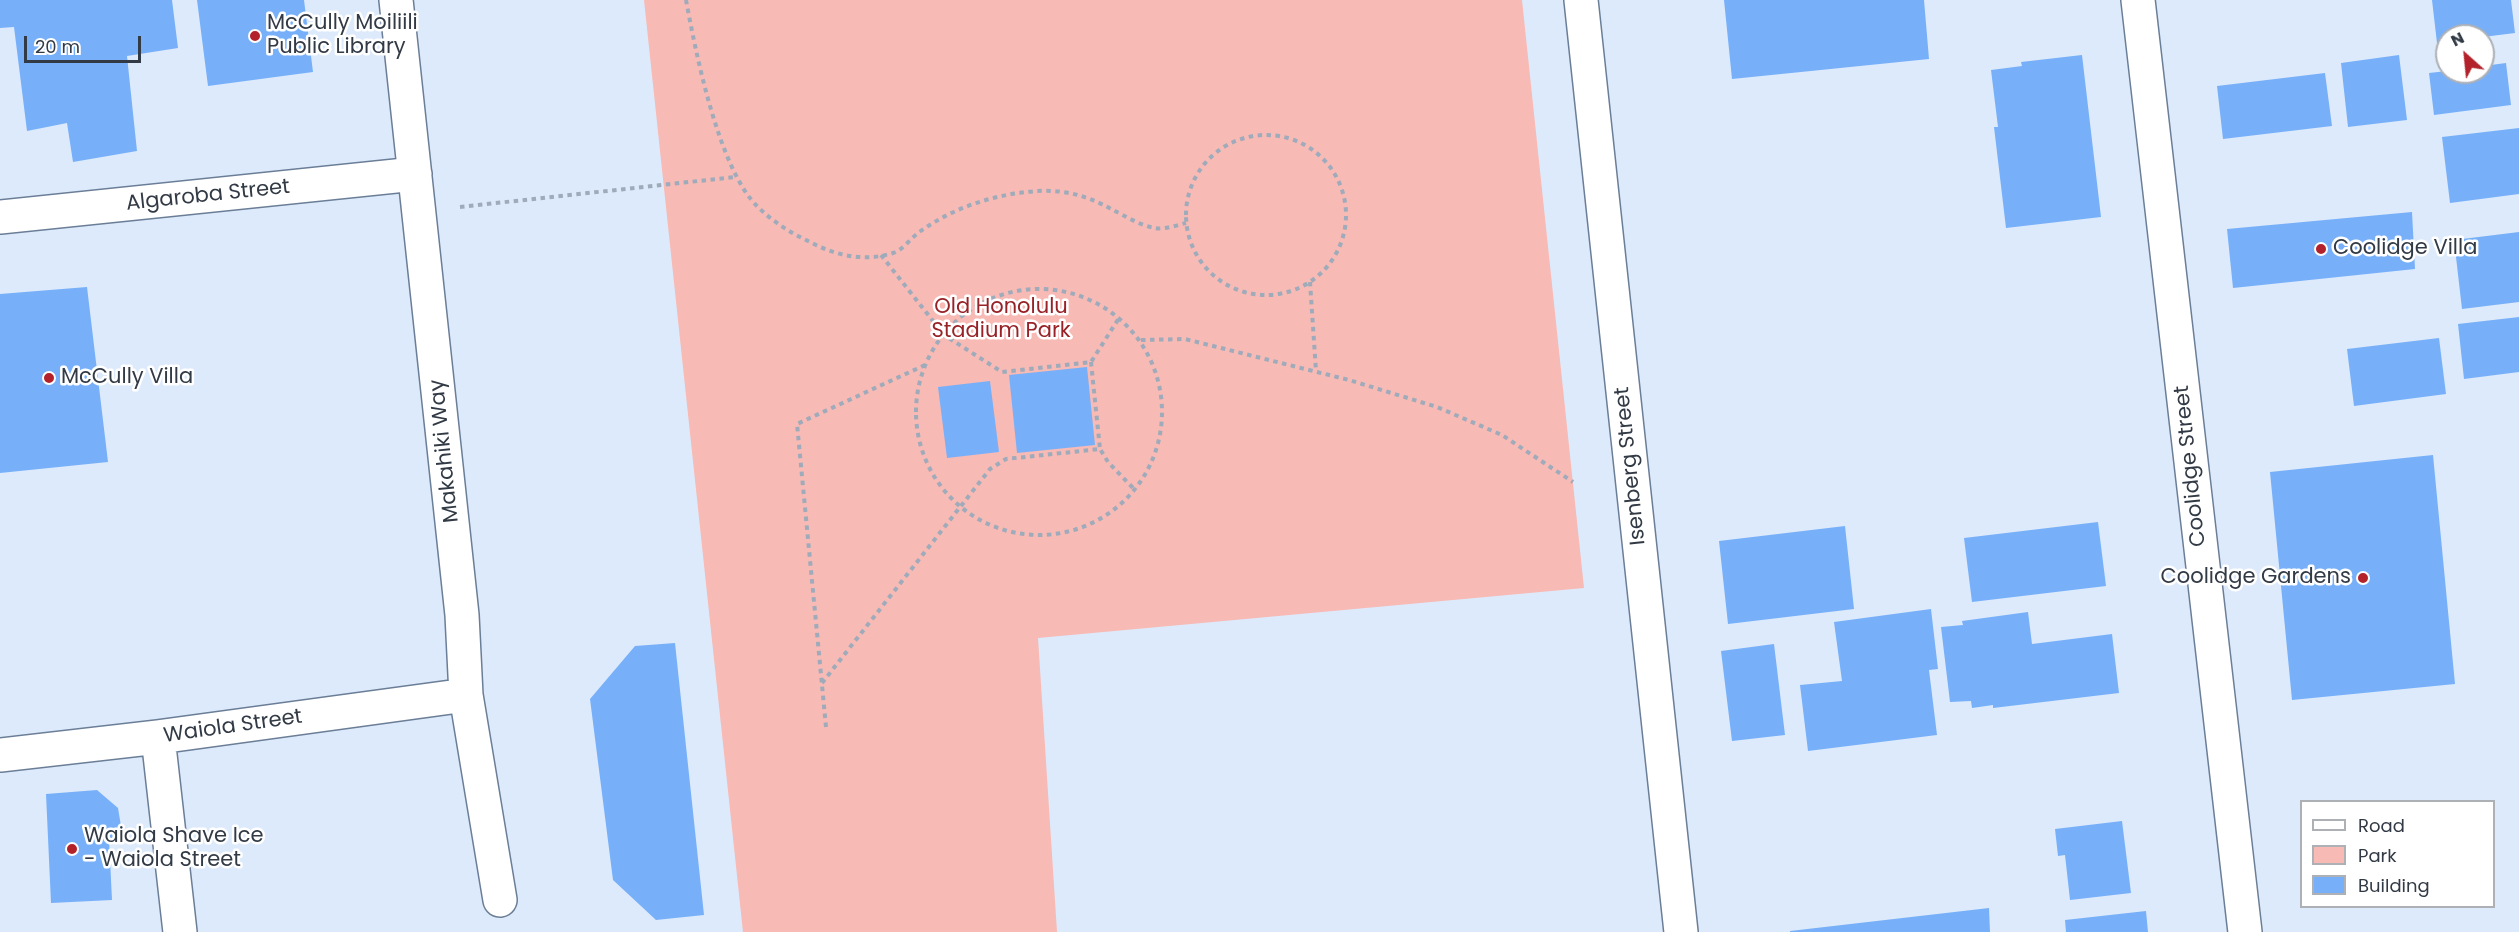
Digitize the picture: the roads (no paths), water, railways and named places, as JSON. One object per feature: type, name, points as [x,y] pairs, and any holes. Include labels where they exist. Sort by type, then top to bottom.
[{"type":"street","name":"Makahiki Way","points":[[396,0],[462,615],[466,695],[500,900]]},
{"type":"street","name":"Isenberg Street","points":[[1581,0],[1681,932]]},
{"type":"street","name":"Coolidge Street","points":[[2138,0],[2245,932]]},
{"type":"street","name":"Algaroba Street","points":[[0,217],[415,174]]},
{"type":"street","name":"Waiola Street","points":[[0,755],[158,737],[466,695]]},
{"type":"street","points":[[158,737],[180,932]]},
{"type":"place","name":"McCully Moiliili Public Library","points":[[255,36]]},
{"type":"place","name":"Coolidge Villa","points":[[2321,249]]},
{"type":"place","name":"McCully Villa","points":[[49,378]]},
{"type":"place","name":"Coolidge Gardens","points":[[2363,578]]},
{"type":"place","name":"Waiola Shave Ice - Waiola Street","points":[[72,849]]},
{"type":"park label","name":"Old Honolulu Stadium Park","points":[[1001,320]]}]
